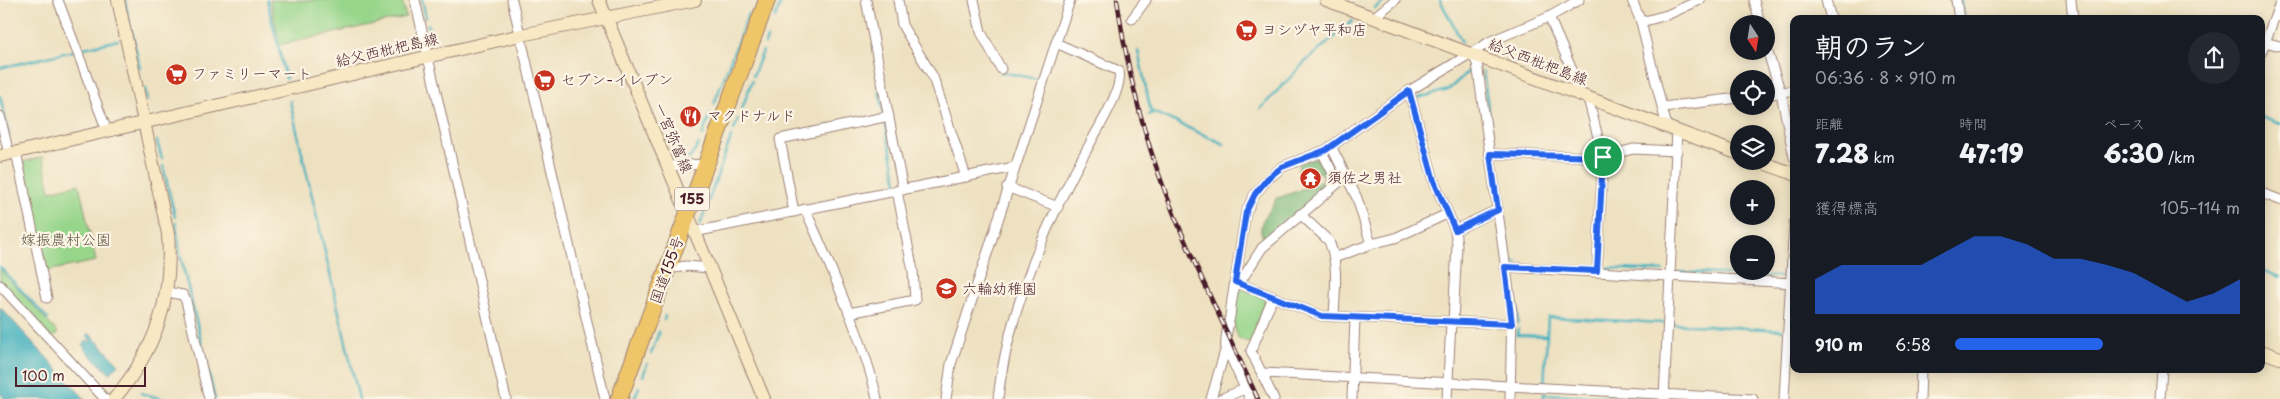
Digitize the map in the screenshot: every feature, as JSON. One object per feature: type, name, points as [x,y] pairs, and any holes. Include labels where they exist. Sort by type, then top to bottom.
[{"type":"highway","name":"国道155号","points":[[619,399],[766,0]]},
{"type":"main road","points":[[114,399],[145,357],[161,319],[167,292],[169,268],[168,234],[118,0]]},
{"type":"main road","name":"一宮弥富線","points":[[599,0],[764,399]]},
{"type":"main road","name":"給父西枇杷島線","points":[[8,154],[520,35],[695,0]]},
{"type":"main road","name":"給父西枇杷島線","points":[[1326,0],[1730,151]]},
{"type":"main road","points":[[1775,167],[1790,173]]},
{"type":"main road","points":[[2265,352],[2280,358]]},
{"type":"street","points":[[58,0],[107,131]]},
{"type":"street","points":[[415,0],[506,399]]},
{"type":"street","points":[[512,0],[605,399]]},
{"type":"street","points":[[849,313],[915,300],[914,271],[866,0]]},
{"type":"street","points":[[898,0],[902,25],[933,77],[966,177]]},
{"type":"street","points":[[974,0],[981,32],[1001,69]]},
{"type":"street","points":[[946,399],[951,364],[1070,0]]},
{"type":"street","points":[[1132,18],[1146,0]]},
{"type":"street","points":[[1373,18],[1395,0]]},
{"type":"street","points":[[1250,399],[1225,341],[1237,283],[1246,212],[1255,194],[1282,167],[1322,152],[1409,91],[1496,39],[1549,17],[1579,0]]},
{"type":"street","points":[[1632,0],[1641,22],[1663,107],[1672,129],[1676,151],[1664,397]]},
{"type":"street","points":[[1641,22],[1667,15],[1700,0]]},
{"type":"street","points":[[1754,0],[1758,15]]},
{"type":"street","points":[[1826,0],[1830,15]]},
{"type":"street","points":[[1956,0],[1959,15]]},
{"type":"street","points":[[2071,0],[2073,15]]},
{"type":"street","points":[[2265,39],[2280,4]]},
{"type":"street","points":[[1549,17],[1579,86],[1603,157],[1597,271]]},
{"type":"street","points":[[2265,41],[2280,46]]},
{"type":"street","points":[[998,399],[1000,377],[1011,333],[1031,270],[1078,164],[1104,117],[1121,79],[1119,71],[1056,43]]},
{"type":"street","points":[[1472,54],[1477,63],[1512,324],[1510,399]]},
{"type":"street","points":[[1770,60],[1781,93],[1790,137]]},
{"type":"street","points":[[1409,91],[1434,181],[1455,230],[1457,245],[1447,399]]},
{"type":"street","points":[[1775,93],[1790,91]]},
{"type":"street","points":[[1663,107],[1730,99]]},
{"type":"street","points":[[0,116],[8,154],[47,298]]},
{"type":"street","points":[[794,212],[780,139],[888,116]]},
{"type":"street","points":[[1332,146],[1357,198],[1371,244]]},
{"type":"street","points":[[1490,154],[1603,157],[1633,149],[1676,151]]},
{"type":"street","points":[[1237,283],[1262,248],[1338,183],[1322,152]]},
{"type":"street","points":[[667,166],[705,164]]},
{"type":"street","points":[[694,232],[1014,167]]},
{"type":"street","points":[[1008,187],[1058,207]]},
{"type":"street","points":[[2265,194],[2280,200]]},
{"type":"street","points":[[805,209],[849,313],[873,376],[877,399]]},
{"type":"street","points":[[1455,230],[1498,210]]},
{"type":"street","points":[[1300,214],[1329,241],[1336,269],[1334,317]]},
{"type":"street","points":[[1334,258],[1371,244],[1395,238],[1447,214]]},
{"type":"street","points":[[668,269],[686,266],[709,268]]},
{"type":"street","points":[[1505,267],[1790,283]]},
{"type":"street","points":[[1237,283],[1322,316],[1512,324]]},
{"type":"street","points":[[0,285],[105,399]]},
{"type":"street","points":[[167,292],[183,296],[186,301],[210,399]]},
{"type":"street","points":[[1273,297],[1252,351],[1274,399]]},
{"type":"street","points":[[1784,399],[1790,312]]},
{"type":"street","points":[[1352,399],[1354,318]]},
{"type":"street","points":[[1211,399],[1226,347]]},
{"type":"street","points":[[1262,373],[1664,397],[1753,399]]},
{"type":"street","points":[[1920,399],[1921,373]]},
{"type":"street","points":[[2160,399],[2162,373]]},
{"type":"street","points":[[1220,399],[1245,389]]},
{"type":"green space","points":[[270,0],[402,0],[406,17],[280,45]]},
{"type":"green space","name":"嫁振農村公園","points":[[43,157],[50,191],[79,184],[96,261],[47,271],[23,162]]},
{"type":"green space","points":[[1321,157],[1333,182],[1274,234],[1262,236],[1261,225],[1276,198],[1316,183],[1324,178],[1322,173],[1319,172],[1298,171],[1299,163]]},
{"type":"green space","points":[[0,269],[58,333],[52,338],[0,281]]},
{"type":"green space","points":[[1243,289],[1264,298],[1265,302],[1250,342],[1239,339],[1233,320],[1235,304],[1240,291]]},
{"type":"water","points":[[0,307],[85,399],[5,399],[0,394]]},
{"type":"water","points":[[89,333],[119,364],[110,374],[84,349],[85,347],[82,345],[87,340],[89,342],[91,340],[86,336]]},
{"type":"waterway","points":[[125,0],[130,24]]},
{"type":"waterway","points":[[267,0],[286,79]]},
{"type":"waterway","points":[[422,0],[426,18]]},
{"type":"waterway","points":[[1375,8],[1385,0]]},
{"type":"waterway","points":[[1440,0],[1462,42]]},
{"type":"waterway","points":[[1961,0],[1964,15]]},
{"type":"waterway","points":[[775,18],[781,2]]},
{"type":"waterway","points":[[714,104],[748,14]]},
{"type":"waterway","points":[[1343,29],[1353,21]]},
{"type":"waterway","points":[[428,24],[431,36]]},
{"type":"waterway","points":[[132,31],[140,68]]},
{"type":"waterway","points":[[1260,109],[1305,62],[1339,33]]},
{"type":"waterway","points":[[765,44],[767,38]]},
{"type":"waterway","points":[[80,49],[118,40]]},
{"type":"waterway","points":[[0,68],[73,51]]},
{"type":"waterway","points":[[753,76],[763,51]]},
{"type":"waterway","points":[[1138,51],[1151,112]]},
{"type":"waterway","points":[[1418,98],[1448,90],[1470,70],[1470,67]]},
{"type":"waterway","points":[[1001,72],[1038,79]]},
{"type":"waterway","points":[[1483,72],[1494,149]]},
{"type":"waterway","points":[[742,109],[752,81]]},
{"type":"waterway","points":[[145,88],[147,101]]},
{"type":"waterway","points":[[879,90],[884,114]]},
{"type":"waterway","points":[[0,96],[9,135]]},
{"type":"waterway","points":[[290,101],[359,399]]},
{"type":"waterway","points":[[1149,115],[1153,112],[1224,144]]},
{"type":"waterway","points":[[702,136],[710,114]]},
{"type":"waterway","points":[[2265,118],[2280,124]]},
{"type":"waterway","points":[[734,130],[738,119]]},
{"type":"waterway","points":[[885,122],[889,144]]},
{"type":"waterway","points":[[700,225],[731,137]]},
{"type":"waterway","points":[[157,141],[162,159]]},
{"type":"waterway","points":[[672,159],[690,158],[699,144]]},
{"type":"waterway","points":[[890,146],[897,184]]},
{"type":"waterway","points":[[1497,158],[1510,260],[1517,263]]},
{"type":"waterway","points":[[163,166],[175,217]]},
{"type":"waterway","points":[[176,223],[180,254],[215,399]]},
{"type":"waterway","points":[[0,267],[48,319]]},
{"type":"waterway","points":[[1601,268],[1663,271]]},
{"type":"waterway","points":[[2265,271],[2280,277]]},
{"type":"waterway","points":[[1679,272],[1784,277],[1787,275]]},
{"type":"waterway","points":[[1512,276],[1516,297]]},
{"type":"waterway","points":[[1517,305],[1518,323]]},
{"type":"waterway","points":[[664,320],[665,316]]},
{"type":"waterway","points":[[1544,386],[1548,317],[1663,323]]},
{"type":"waterway","points":[[1672,324],[1782,330]]},
{"type":"waterway","points":[[1518,329],[1517,335],[1547,336]]},
{"type":"waterway","points":[[651,354],[659,332]]},
{"type":"waterway","points":[[643,376],[647,364]]},
{"type":"waterway","points":[[634,399],[639,387]]},
{"type":"waterway","points":[[141,393],[163,399]]},
{"type":"waterway","points":[[1544,399],[1544,394],[1658,399]]},
{"type":"railway","points":[[1117,0],[1135,93],[1161,180],[1186,244],[1258,399]]},
{"type":"place","name":"ヨシヅヤ平和店","points":[[1246,30]]},
{"type":"place","name":"ファミリーマート","points":[[176,74]]},
{"type":"place","name":"セブン-イレブン","points":[[545,80]]},
{"type":"place","name":"マクドナルド","points":[[691,116]]},
{"type":"place","name":"須佐之男社","points":[[1311,178]]},
{"type":"place","name":"六輪幼稚園","points":[[946,289]]},
{"type":"route","points":[[1409,91],[1434,181],[1455,230],[1498,210],[1490,154],[1603,157],[1597,271],[1505,267],[1512,324],[1322,316],[1235,282],[1246,212],[1255,194],[1268,178],[1282,167],[1326,150],[1409,91]]}]
